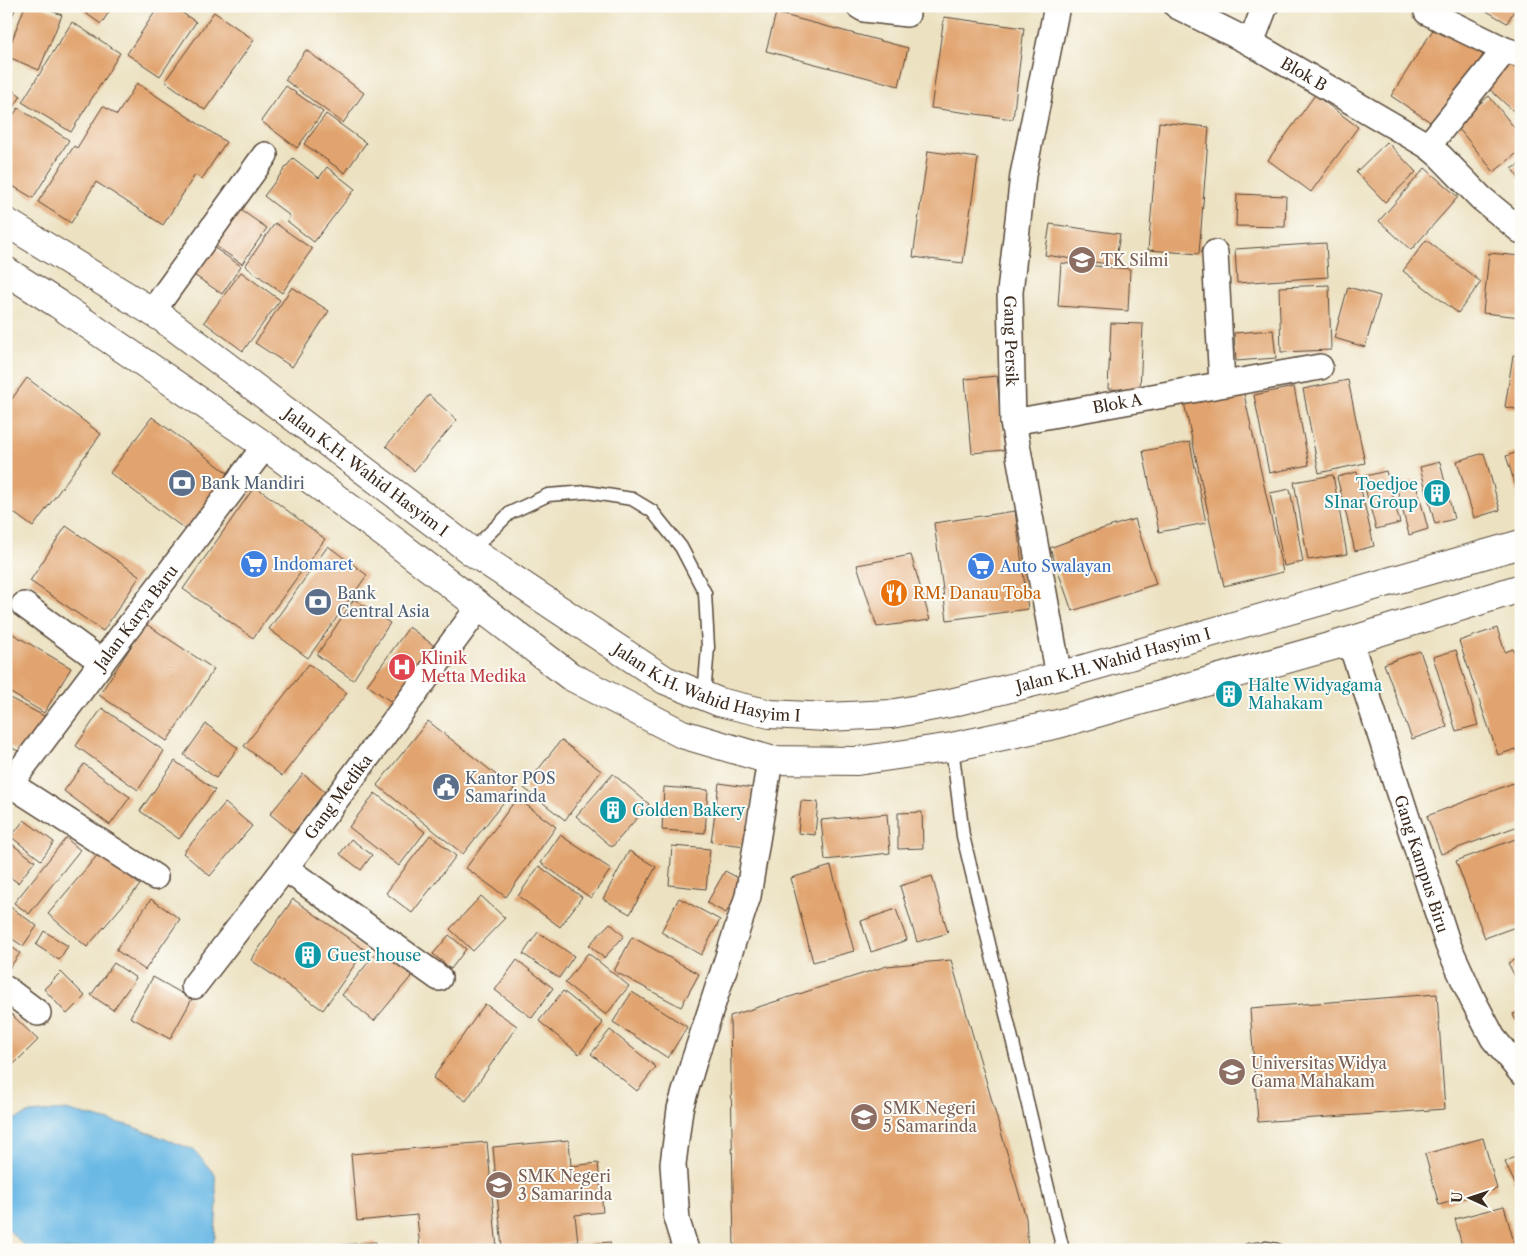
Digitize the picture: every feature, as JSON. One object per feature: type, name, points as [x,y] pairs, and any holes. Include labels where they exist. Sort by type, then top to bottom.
[{"type":"main road","name":"Jalan K.H. Wahid Hasyim I","points":[[6,222],[180,331],[471,551],[665,680],[719,702],[770,714],[827,717],[891,714],[950,703],[1059,676],[1521,544]]},
{"type":"main road","points":[[6,271],[58,304],[265,446],[389,537],[570,676],[682,734],[770,760],[857,761],[952,746],[1058,724],[1350,641],[1521,588]]},
{"type":"main road","points":[[950,703],[952,746]]},
{"type":"street","points":[[859,6],[864,9],[907,14]]},
{"type":"street","name":"Gang Persik","points":[[1056,6],[1023,176],[1010,292],[1014,422],[1059,676]]},
{"type":"street","name":"Blok B","points":[[1177,6],[1251,43],[1428,146],[1481,198],[1521,231]]},
{"type":"street","points":[[1251,43],[1265,6]]},
{"type":"street","points":[[1427,12],[1513,52],[1428,146]]},
{"type":"street","points":[[152,312],[265,155]]},
{"type":"street","points":[[1215,253],[1222,384]]},
{"type":"street","name":"Blok A","points":[[1014,422],[1320,367]]},
{"type":"street","name":"Jalan Karya Baru","points":[[8,783],[265,446]]},
{"type":"street","points":[[24,604],[102,662]]},
{"type":"street","name":"Gang Medika","points":[[194,986],[285,868],[479,607]]},
{"type":"street","name":"Gang Kampus Biru","points":[[1350,641],[1448,945],[1473,1000],[1494,1038],[1521,1072]]},
{"type":"street","points":[[686,1250],[677,1221],[673,1164],[680,1109],[748,896],[770,760]]},
{"type":"street","points":[[8,783],[155,877]]},
{"type":"street","points":[[285,868],[438,978]]},
{"type":"street","points":[[6,989],[38,1013]]},
{"type":"lane","points":[[471,551],[510,513],[548,495],[587,492],[632,499],[652,511],[681,547],[705,593],[708,647],[704,696]]},
{"type":"lane","points":[[952,746],[964,836],[1063,1250]]},
{"type":"lane","points":[[1249,1250],[1266,1248],[1277,1250]]},
{"type":"water","points":[[65,1110],[131,1126],[194,1150],[215,1175],[217,1204],[215,1237],[211,1250],[29,1250],[25,1247],[6,1227],[6,1123],[30,1113]]},
{"type":"building","points":[[6,6],[15,10],[6,28]]},
{"type":"building","points":[[25,6],[39,6],[62,15],[39,70],[6,56]]},
{"type":"building","points":[[88,6],[113,6],[101,24],[84,12]]},
{"type":"building","points":[[159,6],[172,6],[196,22],[160,76],[127,54]]},
{"type":"building","points":[[1484,6],[1517,6],[1507,23],[1483,9]]},
{"type":"building","points":[[214,12],[254,40],[205,110],[165,81]]},
{"type":"building","points":[[776,13],[908,48],[899,86],[766,51]]},
{"type":"building","points":[[944,17],[1024,28],[1013,119],[931,108]]},
{"type":"building","points":[[72,22],[120,53],[71,132],[22,102]]},
{"type":"building","points":[[1436,25],[1483,55],[1438,127],[1391,96]]},
{"type":"building","points":[[306,50],[364,93],[343,123],[285,80]]},
{"type":"building","points":[[1509,62],[1521,72],[1521,118],[1486,86]]},
{"type":"building","points":[[137,83],[226,142],[202,179],[195,175],[163,225],[96,182],[71,223],[38,202],[74,146],[77,148],[103,106],[117,115]]},
{"type":"building","points":[[6,85],[21,96],[6,118]]},
{"type":"building","points":[[286,86],[323,112],[297,148],[261,121]]},
{"type":"building","points":[[1315,95],[1358,127],[1311,192],[1268,160]]},
{"type":"building","points":[[1489,96],[1521,136],[1521,150],[1494,172],[1455,124]]},
{"type":"building","points":[[18,108],[69,140],[33,198],[6,182],[6,127]]},
{"type":"building","points":[[326,114],[366,143],[345,173],[304,144]]},
{"type":"building","points":[[1159,122],[1209,127],[1199,254],[1148,250]]},
{"type":"building","points":[[1387,142],[1416,172],[1385,202],[1356,172]]},
{"type":"building","points":[[928,151],[978,158],[963,263],[913,257]]},
{"type":"building","points":[[293,158],[319,178],[327,167],[355,189],[314,242],[287,221],[290,216],[264,196]]},
{"type":"building","points":[[1521,163],[1521,181],[1512,169]]},
{"type":"building","points":[[1425,168],[1458,197],[1411,250],[1379,221]]},
{"type":"building","points":[[1237,194],[1286,196],[1285,227],[1236,226]]},
{"type":"building","points":[[232,204],[267,228],[242,264],[207,240]]},
{"type":"building","points":[[275,223],[312,249],[282,293],[245,266]]},
{"type":"building","points":[[1050,224],[1120,234],[1115,265],[1045,255]]},
{"type":"building","points":[[1426,240],[1481,282],[1458,313],[1403,271]]},
{"type":"building","points":[[207,243],[241,266],[222,294],[188,271]]},
{"type":"building","points":[[1326,243],[1328,277],[1237,283],[1235,249]]},
{"type":"building","points":[[1489,253],[1521,256],[1521,317],[1483,313]]},
{"type":"building","points":[[1061,263],[1130,269],[1128,311],[1058,306]]},
{"type":"building","points":[[241,272],[280,300],[243,351],[204,322]]},
{"type":"building","points":[[1329,285],[1331,350],[1281,352],[1279,287]]},
{"type":"building","points":[[292,287],[329,311],[292,367],[255,343]]},
{"type":"building","points":[[1348,287],[1380,296],[1365,347],[1334,338]]},
{"type":"building","points":[[1111,323],[1143,324],[1140,390],[1108,389]]},
{"type":"building","points":[[1273,330],[1276,358],[1236,361],[1234,333]]},
{"type":"building","points":[[1513,355],[1521,356],[1521,410],[1505,407]]},
{"type":"building","points":[[997,376],[1004,450],[972,453],[965,379]]},
{"type":"building","points":[[27,378],[101,434],[33,527],[6,507],[6,407]]},
{"type":"building","points":[[1348,380],[1365,463],[1319,473],[1303,389]]},
{"type":"building","points":[[1242,385],[1283,572],[1224,586],[1183,398]]},
{"type":"building","points":[[1294,387],[1309,465],[1269,473],[1254,395]]},
{"type":"building","points":[[429,395],[457,420],[414,471],[386,446]]},
{"type":"building","name":"Bank Mandiri","points":[[152,417],[232,476],[190,533],[110,473]]},
{"type":"building","points":[[1190,442],[1206,523],[1159,532],[1143,451]]},
{"type":"building","points":[[1521,451],[1521,499],[1520,499],[1506,456]]},
{"type":"building","points":[[1484,453],[1500,510],[1474,518],[1457,461]]},
{"type":"building","name":"Toedjoe SInar Group","points":[[1440,462],[1454,519],[1435,524],[1420,467]]},
{"type":"building","points":[[1386,471],[1400,523],[1376,529],[1362,477]]},
{"type":"building","points":[[1357,472],[1374,546],[1355,551],[1337,477]]},
{"type":"building","points":[[1333,475],[1347,554],[1308,560],[1294,482]]},
{"type":"building","points":[[1415,480],[1428,529],[1409,535],[1396,485]]},
{"type":"building","name":"Indomaret","points":[[255,486],[325,539],[253,638],[183,589]]},
{"type":"building","points":[[1290,489],[1303,562],[1284,566],[1270,493]]},
{"type":"building","name":"Auto Swalayan","points":[[1015,511],[1028,609],[947,620],[934,523]]},
{"type":"building","points":[[1135,519],[1156,584],[1072,611],[1050,548],[1092,532]]},
{"type":"building","points":[[66,526],[140,576],[103,631],[30,581]]},
{"type":"building","name":"Bank Central Asia","points":[[328,546],[367,575],[308,658],[269,629]]},
{"type":"building","name":"RM. Danau Toba","points":[[911,555],[930,620],[877,627],[857,565]]},
{"type":"building","points":[[354,599],[390,623],[353,680],[317,655]]},
{"type":"building","points":[[146,624],[214,669],[167,741],[99,695]]},
{"type":"building","name":"Klinik Metta Medika","points":[[409,627],[437,648],[396,705],[367,685]]},
{"type":"building","points":[[1497,628],[1505,652],[1513,649],[1521,668],[1521,761],[1516,749],[1498,755],[1459,641]]},
{"type":"building","points":[[6,630],[71,668],[44,713],[6,690]]},
{"type":"building","points":[[1456,650],[1478,725],[1456,731],[1433,657]]},
{"type":"building","points":[[1420,651],[1447,727],[1412,739],[1384,664]]},
{"type":"building","points":[[309,664],[347,693],[282,776],[244,746]]},
{"type":"building","name":"Halte Widyagama Mahakam","points":[[1235,688],[1238,695],[1222,700],[1220,692]]},
{"type":"building","points":[[6,696],[46,717],[26,755],[6,745]]},
{"type":"building","points":[[102,708],[164,751],[138,790],[76,746]]},
{"type":"building","name":"Kantor POS Samarinda","points":[[428,721],[514,789],[463,854],[377,785]]},
{"type":"building","points":[[206,724],[238,748],[216,778],[184,755]]},
{"type":"building","points":[[561,740],[601,771],[565,820],[524,788]]},
{"type":"building","points":[[175,761],[215,790],[179,839],[140,811]]},
{"type":"building","points":[[84,764],[130,797],[110,825],[64,791]]},
{"type":"building","points":[[303,774],[326,793],[293,833],[270,814]]},
{"type":"building","name":"Golden Bakery","points":[[613,774],[649,804],[612,847],[576,816]]},
{"type":"building","points":[[1516,782],[1521,796],[1521,825],[1441,854],[1427,816]]},
{"type":"building","points":[[719,783],[753,788],[746,846],[711,842]]},
{"type":"building","points":[[664,787],[708,790],[705,833],[662,830]]},
{"type":"building","points":[[375,793],[425,832],[399,866],[349,827]]},
{"type":"building","points":[[517,798],[556,827],[506,897],[466,868]]},
{"type":"building","points":[[801,801],[818,802],[815,835],[798,833]]},
{"type":"building","points":[[225,803],[252,826],[210,876],[183,853]]},
{"type":"building","points":[[922,812],[923,848],[898,849],[898,813]]},
{"type":"building","points":[[887,814],[890,853],[825,860],[821,820]]},
{"type":"building","points":[[24,820],[54,842],[41,860],[11,837]]},
{"type":"building","points":[[430,835],[456,856],[412,913],[386,893]]},
{"type":"building","points":[[560,835],[611,869],[591,898],[541,863]]},
{"type":"building","points":[[1521,837],[1521,925],[1485,938],[1456,861]]},
{"type":"building","points":[[66,838],[80,850],[29,914],[14,903]]},
{"type":"building","points":[[351,839],[372,855],[361,870],[340,854]]},
{"type":"building","points":[[9,842],[35,861],[18,883],[6,874],[6,846]]},
{"type":"building","points":[[672,846],[710,849],[706,889],[669,885]]},
{"type":"building","points":[[629,851],[656,867],[630,914],[603,899]]},
{"type":"building","points":[[100,852],[140,885],[87,947],[48,914]]},
{"type":"building","points":[[539,866],[582,897],[560,927],[518,896]]},
{"type":"building","points":[[831,866],[854,951],[813,962],[791,878]]},
{"type":"building","points":[[725,871],[744,881],[726,913],[707,903]]},
{"type":"building","points":[[932,876],[948,933],[917,942],[900,886]]},
{"type":"building","points":[[481,896],[505,918],[473,951],[450,929]]},
{"type":"building","points":[[679,898],[720,920],[701,955],[661,932]]},
{"type":"building","points":[[151,899],[180,919],[145,970],[116,950]]},
{"type":"building","name":"Guest house","points":[[293,899],[365,950],[323,1010],[251,960]]},
{"type":"building","points":[[9,906],[37,926],[23,946],[6,935],[6,909]]},
{"type":"building","points":[[896,909],[907,940],[871,952],[861,921]]},
{"type":"building","points":[[610,923],[624,936],[604,958],[589,945]]},
{"type":"building","points":[[44,931],[68,946],[59,960],[36,945]]},
{"type":"building","points":[[538,932],[574,956],[559,978],[523,954]]},
{"type":"building","points":[[449,935],[466,949],[451,969],[433,954]]},
{"type":"building","points":[[632,937],[699,974],[681,1007],[614,971]]},
{"type":"building","points":[[6,943],[20,953],[6,973]]},
{"type":"building","points":[[383,944],[415,972],[374,1021],[342,995]]},
{"type":"building","points":[[588,953],[629,986],[606,1015],[565,983]]},
{"type":"building","points":[[1521,957],[1521,988],[1508,963]]},
{"type":"building","points":[[517,960],[553,988],[532,1018],[495,990]]},
{"type":"building","name":"SMK Negeri 5 Samarinda","points":[[951,960],[1026,1218],[1028,1250],[734,1250],[730,1016],[887,966]]},
{"type":"building","points":[[114,963],[136,978],[113,1010],[91,995]]},
{"type":"building","points":[[61,972],[85,996],[67,1014],[44,989]]},
{"type":"building","points":[[153,977],[192,999],[170,1039],[130,1017]]},
{"type":"building","points":[[563,991],[603,1023],[579,1054],[539,1021]]},
{"type":"building","points":[[632,992],[687,1027],[668,1058],[613,1022]]},
{"type":"building","points":[[1437,994],[1445,1109],[1258,1122],[1250,1008]]},
{"type":"building","points":[[485,1004],[517,1026],[466,1101],[433,1078]]},
{"type":"building","points":[[1521,1011],[1521,1032],[1513,1014]]},
{"type":"building","points":[[9,1012],[38,1040],[6,1072],[6,1015]]},
{"type":"building","points":[[610,1030],[656,1067],[637,1091],[591,1054]]},
{"type":"building","points":[[1483,1138],[1497,1189],[1439,1205],[1425,1154]]},
{"type":"building","points":[[569,1140],[571,1166],[598,1163],[603,1212],[575,1215],[578,1242],[502,1249],[493,1147]]},
{"type":"building","points":[[487,1142],[497,1249],[420,1250],[417,1215],[357,1221],[351,1154]]},
{"type":"building","points":[[1521,1154],[1521,1181],[1515,1184],[1505,1162]]},
{"type":"building","points":[[1504,1206],[1516,1250],[1463,1250],[1455,1219]]},
{"type":"building","points":[[376,1242],[377,1250],[309,1250],[309,1248]]},
{"type":"building","points":[[610,1242],[611,1250],[545,1250],[544,1248]]},
{"type":"place","name":"TK Silmi","points":[[1082,260]]},
{"type":"place","name":"Bank Mandiri","points":[[182,483]]},
{"type":"place","name":"Toedjoe SInar Group","points":[[1437,493]]},
{"type":"place","name":"Indomaret","points":[[254,564]]},
{"type":"place","name":"Auto Swalayan","points":[[981,566]]},
{"type":"place","name":"RM. Danau Toba","points":[[894,593]]},
{"type":"place","name":"Bank Central Asia","points":[[318,602]]},
{"type":"place","name":"Klinik Metta Medika","points":[[402,667]]},
{"type":"place","name":"Halte Widyagama Mahakam","points":[[1229,694]]},
{"type":"place","name":"Kantor POS Samarinda","points":[[446,787]]},
{"type":"place","name":"Golden Bakery","points":[[613,810]]},
{"type":"place","name":"Guest house","points":[[308,955]]},
{"type":"place","name":"Universitas Widya Gama Mahakam","points":[[1232,1072]]},
{"type":"place","name":"SMK Negeri 5 Samarinda","points":[[864,1117]]},
{"type":"place","name":"SMK Negeri 3 Samarinda","points":[[499,1185]]}]
